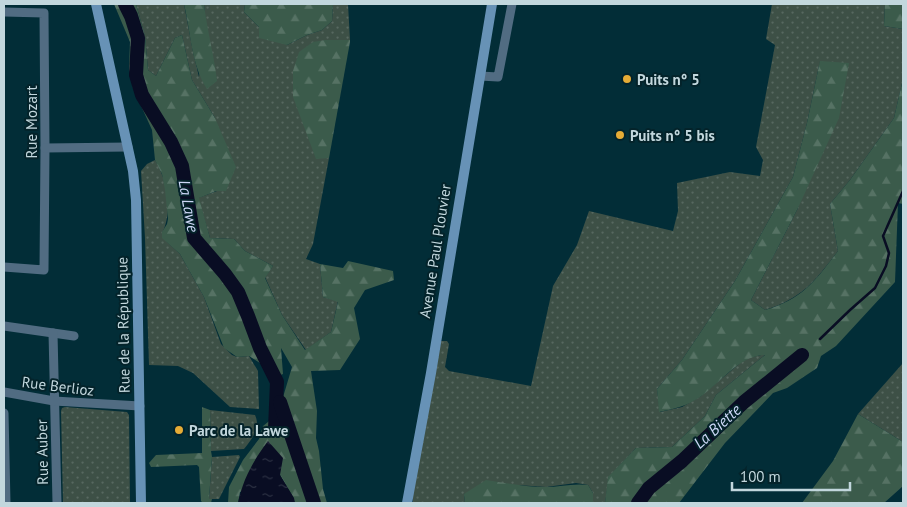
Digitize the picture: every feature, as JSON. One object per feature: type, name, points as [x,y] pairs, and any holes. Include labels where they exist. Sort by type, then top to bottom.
[{"type":"main road","name":"Rue de la République","points":[[96,4],[128,147],[136,200],[141,503]]},
{"type":"main road","name":"Avenue Paul Plouvier","points":[[407,503],[431,373],[492,4]]},
{"type":"street","points":[[480,76],[498,77],[512,4]]},
{"type":"street","name":"Rue Mozart","points":[[4,12],[21,8],[44,13],[45,148],[44,270],[4,267]]},
{"type":"street","points":[[45,148],[128,147]]},
{"type":"street","points":[[4,326],[74,336]]},
{"type":"street","name":"Rue Auber","points":[[54,333],[56,503]]},
{"type":"street","name":"Rue Berlioz","points":[[4,392],[54,401],[140,406]]},
{"type":"street","points":[[4,413],[6,503]]},
{"type":"green space","points":[[114,4],[136,4],[145,36],[148,70],[156,76],[175,38],[182,35],[192,80],[215,118],[236,167],[226,191],[216,191],[199,198],[210,238],[234,239],[245,251],[273,266],[265,278],[282,315],[305,350],[331,332],[338,302],[323,297],[320,264],[343,268],[348,261],[393,271],[394,280],[365,290],[354,308],[360,339],[340,370],[311,371],[317,411],[316,438],[323,489],[327,503],[295,503],[280,475],[240,492],[238,503],[228,503],[229,487],[243,460],[259,439],[263,426],[278,414],[292,367],[281,348],[283,374],[270,379],[268,368],[249,356],[237,357],[224,348],[204,297],[180,254],[162,238],[162,232],[168,219],[162,174],[155,160],[152,130],[133,88],[129,69],[130,42]]},
{"type":"green space","points":[[136,4],[184,4],[199,77],[206,26],[204,4],[245,4],[244,12],[259,27],[287,45],[322,30],[332,21],[333,4],[348,4],[350,40],[325,40],[316,158],[329,158],[313,244],[306,259],[320,264],[323,297],[338,301],[331,332],[306,350],[282,315],[265,277],[273,266],[245,251],[234,239],[210,238],[198,198],[217,191],[215,118],[192,80],[182,35],[175,38],[156,76],[148,70],[145,36]]},
{"type":"green space","points":[[184,4],[204,4],[217,81],[207,89],[195,59]]},
{"type":"green space","points":[[245,4],[333,4],[332,21],[322,30],[287,45],[259,38],[259,27],[244,12]]},
{"type":"green space","points":[[772,4],[885,4],[884,26],[903,29],[903,79],[894,118],[850,180],[830,204],[838,251],[815,280],[799,294],[765,310],[751,300],[798,208],[820,61],[793,177],[735,281],[682,360],[657,389],[660,412],[682,407],[701,396],[746,358],[766,354],[716,395],[705,416],[672,447],[636,448],[609,477],[605,503],[593,503],[593,493],[588,485],[576,483],[546,487],[517,485],[464,494],[465,503],[413,503],[413,494],[441,341],[447,341],[449,344],[445,367],[449,371],[531,386],[553,286],[577,245],[589,211],[673,231],[678,211],[677,183],[730,172],[760,176],[763,160],[756,147],[775,45],[766,39]]},
{"type":"green space","points":[[885,4],[903,4],[903,29],[884,26]]},
{"type":"green space","points":[[350,40],[350,42],[329,158],[316,159],[293,97],[293,71],[299,52],[313,42]]},
{"type":"green space","points":[[820,61],[849,63],[839,118],[798,208],[751,300],[765,310],[789,300],[815,280],[838,251],[830,204],[850,180],[894,118],[903,79],[903,204],[898,203],[895,282],[836,346],[821,356],[817,368],[787,388],[773,393],[725,443],[679,503],[605,503],[608,477],[636,448],[672,447],[705,416],[716,395],[765,355],[746,360],[738,365],[708,391],[690,403],[659,412],[657,389],[682,360],[735,281],[793,177]]},
{"type":"green space","points":[[155,160],[163,177],[168,206],[162,233],[167,242],[180,254],[204,297],[221,344],[232,355],[237,357],[249,356],[258,371],[259,409],[230,407],[193,373],[178,366],[149,365],[141,171],[147,164]]},
{"type":"green space","points":[[903,363],[903,442],[858,414]]},
{"type":"green space","points":[[65,407],[127,412],[129,415],[130,503],[63,503],[61,411]]},
{"type":"green space","points":[[202,407],[210,410],[212,457],[209,499],[212,499],[211,503],[203,503],[201,501],[199,467],[197,465],[151,467],[149,463],[156,455],[202,453]]},
{"type":"green space","points":[[210,410],[255,415],[257,420],[256,429],[253,437],[244,449],[211,451]]},
{"type":"green space","points":[[858,414],[903,442],[903,486],[884,503],[802,503],[833,461]]},
{"type":"green space","points":[[239,455],[240,457],[219,499],[209,499],[212,457]]},
{"type":"green space","points":[[486,480],[538,487],[588,485],[593,493],[593,503],[465,503],[464,494]]},
{"type":"water","points":[[268,441],[283,458],[280,475],[295,503],[238,503],[249,471]]},
{"type":"waterway","name":"La Lawe","points":[[125,4],[138,38],[136,75],[142,95],[171,142],[182,166],[194,238],[238,292],[260,348],[277,382],[275,429]]},
{"type":"waterway","name":"La Biette","points":[[820,339],[875,288],[886,266],[889,253],[883,236],[903,191]]},
{"type":"waterway","name":"La Biette","points":[[638,503],[649,488],[682,461],[744,402],[802,355]]},
{"type":"waterway","points":[[280,402],[314,503]]},
{"type":"place","name":"Puits n° 5","points":[[627,79]]},
{"type":"place","name":"Puits n° 5 bis","points":[[620,135]]},
{"type":"place","name":"Parc de la Lawe","points":[[179,430]]}]
